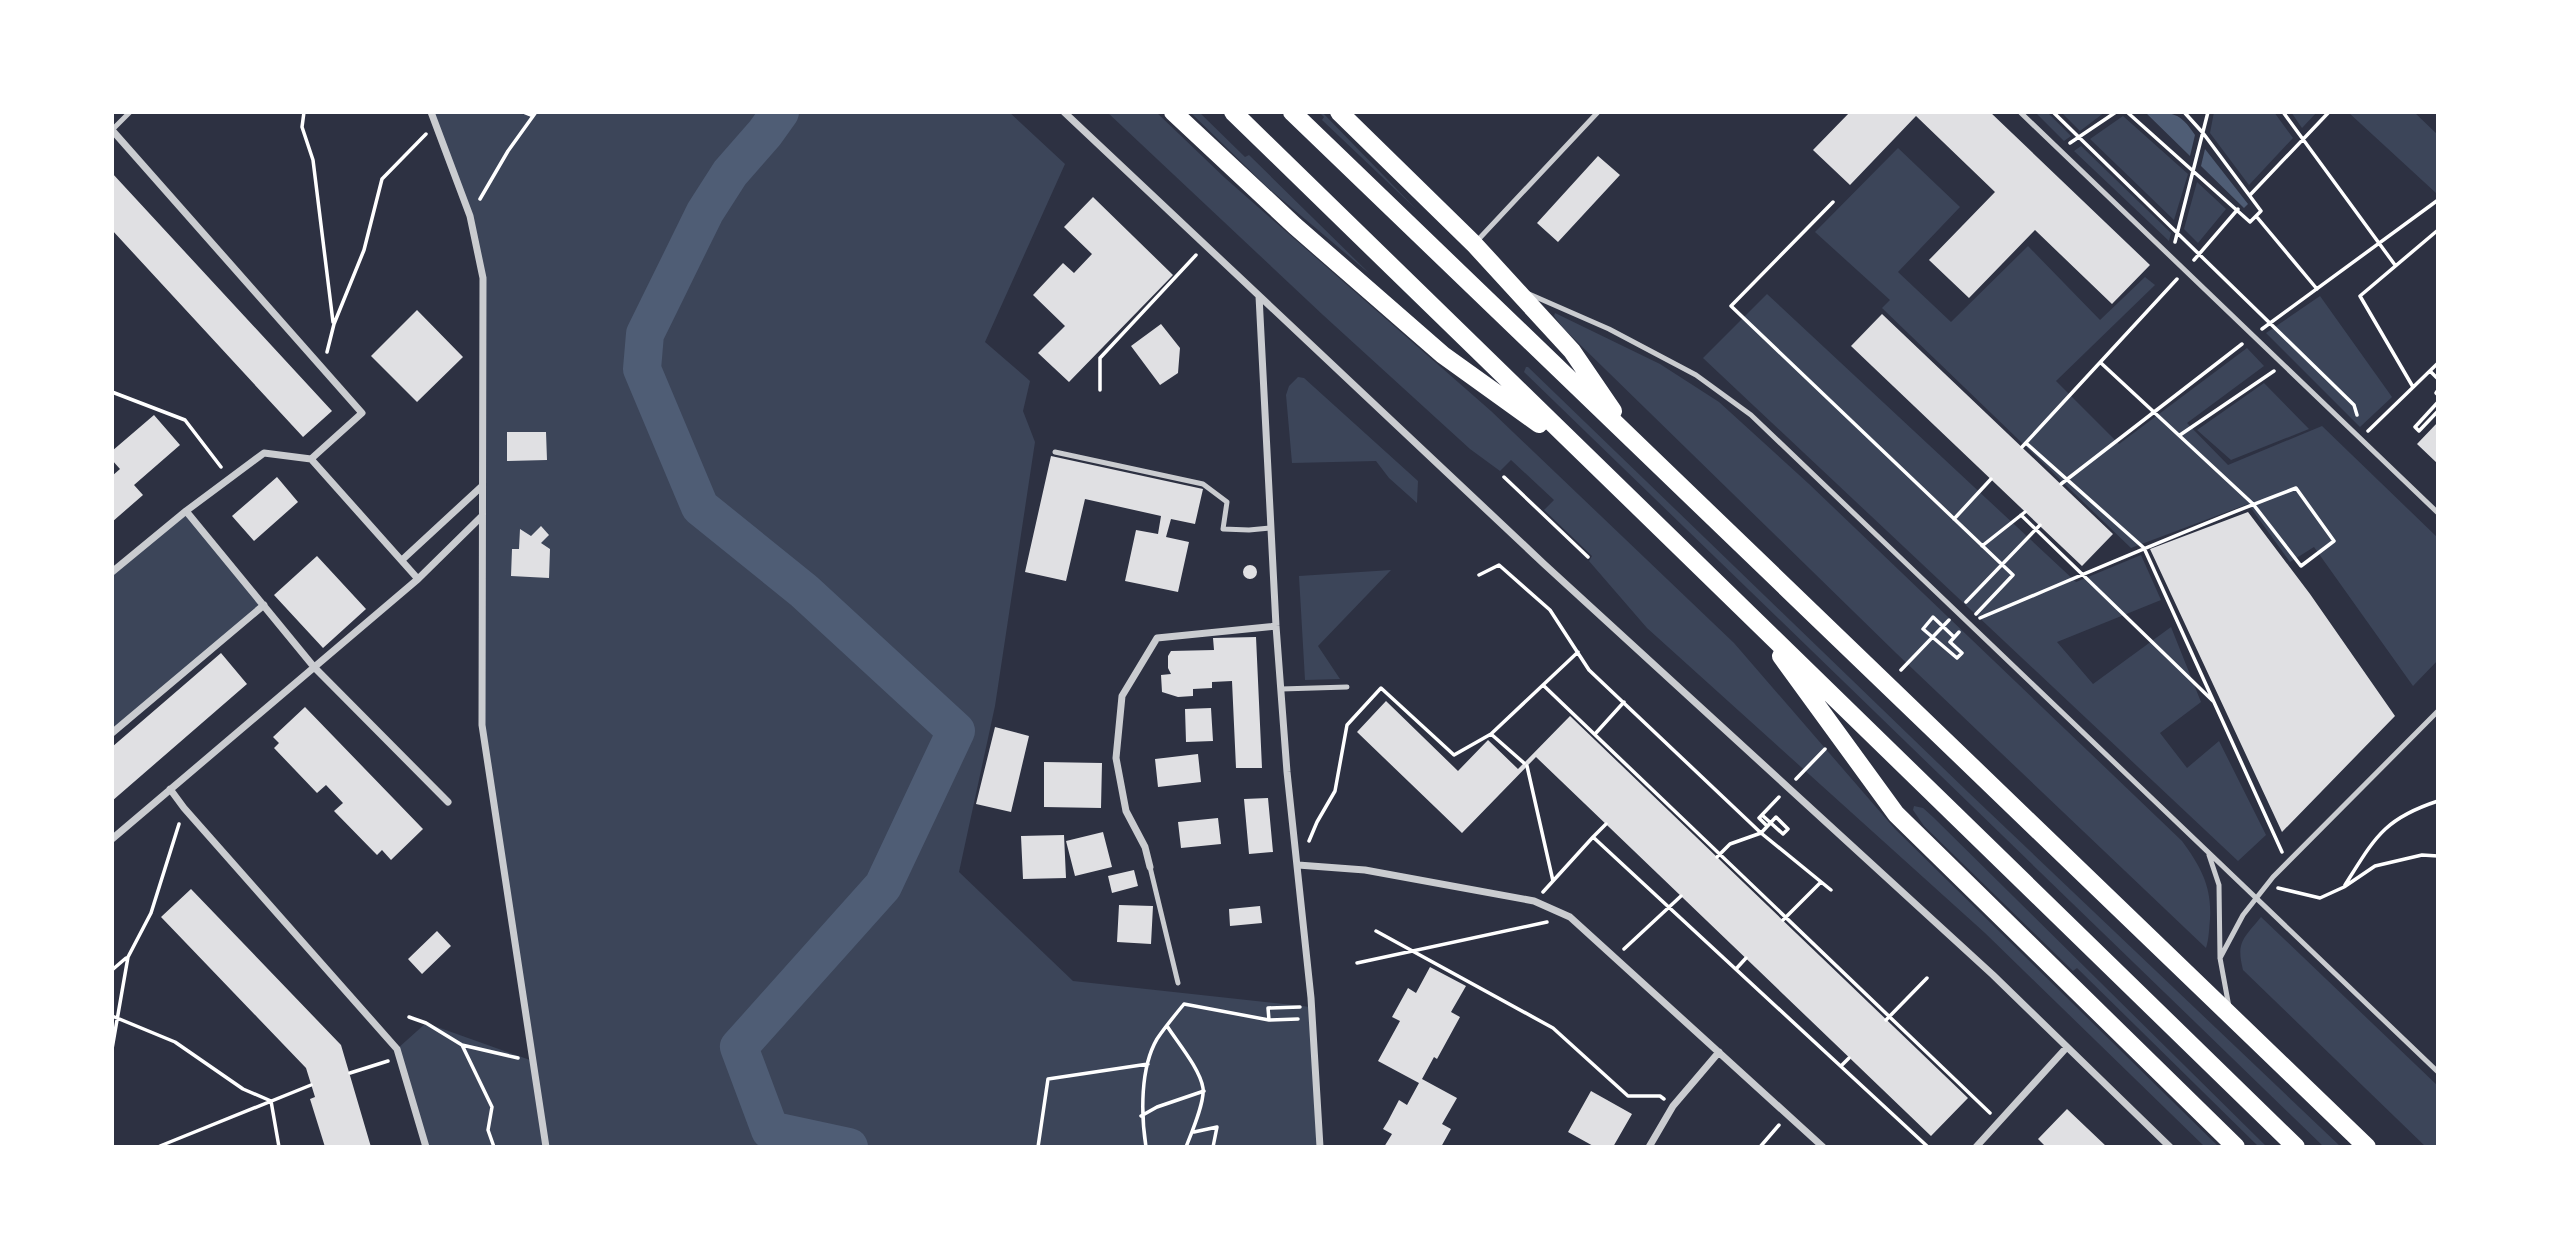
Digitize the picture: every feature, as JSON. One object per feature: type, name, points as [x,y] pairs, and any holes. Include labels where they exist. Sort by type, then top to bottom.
[{"type":"highway","points":[[1173,112],[1295,226],[1443,355],[1587,458]]},
{"type":"highway","points":[[1233,112],[2296,1147]]},
{"type":"highway","points":[[1292,112],[2368,1147]]},
{"type":"highway","points":[[1339,112],[1474,244],[1572,351],[1634,443]]},
{"type":"highway","points":[[1752,617],[1896,814],[2236,1147]]},
{"type":"street","points":[[431,112],[437,122],[470,216],[483,278],[482,725],[546,1147]]},
{"type":"street","points":[[1064,112],[1544,564],[1913,900],[2170,1147]]},
{"type":"street","points":[[112,130],[362,413],[310,459]]},
{"type":"street","points":[[1259,296],[1276,626],[1320,1147]]},
{"type":"street","points":[[112,572],[186,511],[264,453],[310,459],[418,579]]},
{"type":"street","points":[[402,560],[481,486]]},
{"type":"street","points":[[186,511],[314,667],[448,802]]},
{"type":"street","points":[[112,839],[418,579],[481,517]]},
{"type":"street","points":[[112,733],[264,605]]},
{"type":"street","points":[[1150,867],[1145,847],[1126,811],[1116,758],[1122,696],[1157,638],[1276,626]]},
{"type":"street","points":[[170,789],[397,1049],[426,1147]]},
{"type":"street","points":[[1298,865],[1366,870],[1534,901],[1570,917],[1823,1147]]},
{"type":"street","points":[[1976,1147],[2067,1047]]},
{"type":"street","points":[[1650,1147],[1674,1106],[1719,1052]]},
{"type":"lane","points":[[112,130],[130,112]]},
{"type":"lane","points":[[1474,244],[1598,112]]},
{"type":"lane","points":[[2020,112],[2438,513]]},
{"type":"lane","points":[[1509,284],[1609,329],[1696,375],[1751,415],[2438,1072]]},
{"type":"lane","points":[[1055,452],[1203,484],[1227,502],[1223,529],[1270,528]]},
{"type":"lane","points":[[1281,689],[1346,687]]},
{"type":"lane","points":[[2220,958],[2242,915],[2266,886],[2438,711]]},
{"type":"lane","points":[[2208,852],[2219,885],[2220,958],[2230,1014]]},
{"type":"lane","points":[[1150,867],[1178,983]]},
{"type":"path","points":[[304,112],[302,127],[313,160],[334,324]]},
{"type":"path","points":[[470,216],[508,151],[535,114],[523,112]]},
{"type":"path","points":[[2053,112],[2354,405],[2362,438]]},
{"type":"path","points":[[2060,150],[2116,112]]},
{"type":"path","points":[[2127,112],[2250,222],[2261,211],[2203,133],[2184,112]]},
{"type":"path","points":[[2170,257],[2208,112]]},
{"type":"path","points":[[2283,112],[2395,265]]},
{"type":"path","points":[[2250,195],[2329,112]]},
{"type":"path","points":[[323,369],[334,324],[364,250],[382,180],[437,122]]},
{"type":"path","points":[[2061,484],[2253,336],[2438,200]]},
{"type":"path","points":[[1833,202],[1731,306],[2013,575],[1974,617]]},
{"type":"path","points":[[2238,209],[2024,445],[2144,548],[2287,863]]},
{"type":"path","points":[[2256,216],[2317,289]]},
{"type":"path","points":[[2413,387],[2360,296],[2438,230]]},
{"type":"path","points":[[1100,390],[1100,358],[1205,246]]},
{"type":"path","points":[[1968,623],[2144,548],[2253,504],[2296,488],[2334,541],[2301,566],[2253,504],[2101,363]]},
{"type":"path","points":[[2362,438],[2438,363]]},
{"type":"path","points":[[2180,435],[2282,365]]},
{"type":"path","points":[[2430,371],[2438,379]]},
{"type":"path","points":[[112,391],[186,420],[230,479]]},
{"type":"path","points":[[2438,402],[2415,427],[2419,431],[2438,411]]},
{"type":"path","points":[[1504,477],[1588,557]]},
{"type":"path","points":[[1954,519],[1992,480]]},
{"type":"path","points":[[1982,546],[2023,514],[2214,703]]},
{"type":"path","points":[[1479,575],[1499,565],[1550,610],[1590,670],[1761,833],[1831,890]]},
{"type":"path","points":[[1933,617],[1954,637],[1950,642],[1962,653],[1957,659],[1923,628],[1933,617]]},
{"type":"path","points":[[1298,865],[1317,822],[1335,791],[1346,725],[1381,688],[1454,755],[1490,734],[1578,652]]},
{"type":"path","points":[[1543,685],[1784,919],[1999,1121]]},
{"type":"path","points":[[1595,734],[1624,702]]},
{"type":"path","points":[[1490,734],[1525,765],[1553,881]]},
{"type":"path","points":[[2344,887],[2381,830],[2411,810],[2438,801]]},
{"type":"path","points":[[112,1049],[114,1017],[128,957],[151,913],[184,808]]},
{"type":"path","points":[[1719,856],[1730,844],[1761,833],[1768,826],[1776,817],[1788,829],[1783,834],[1760,816],[1768,826]]},
{"type":"path","points":[[1534,901],[1606,824]]},
{"type":"path","points":[[1593,837],[1928,1147]]},
{"type":"path","points":[[2266,886],[2320,898],[2344,887],[2375,866],[2422,855],[2438,856]]},
{"type":"path","points":[[1784,919],[1821,882]]},
{"type":"path","points":[[1614,957],[1681,896]]},
{"type":"path","points":[[1357,963],[1570,917]]},
{"type":"path","points":[[1376,931],[1553,1028],[1628,1096],[1660,1096],[1674,1106]]},
{"type":"path","points":[[112,970],[128,957]]},
{"type":"path","points":[[1736,969],[1746,958]]},
{"type":"path","points":[[1888,1018],[1927,978]]},
{"type":"path","points":[[1146,1147],[1142,1116],[1148,1064],[1156,1042],[1184,1004],[1269,1020],[1311,1019]]},
{"type":"path","points":[[1269,1020],[1268,1008],[1289,1007]]},
{"type":"path","points":[[114,1017],[175,1042],[243,1089],[271,1101]]},
{"type":"path","points":[[409,1017],[426,1023],[462,1045],[531,1060]]},
{"type":"path","points":[[1167,1026],[1198,1075],[1204,1091],[1185,1147]]},
{"type":"path","points":[[462,1045],[492,1107],[488,1130],[494,1147]]},
{"type":"path","points":[[350,1073],[399,1058]]},
{"type":"path","points":[[1841,1066],[1849,1058]]},
{"type":"path","points":[[1038,1147],[1048,1079],[1148,1064]]},
{"type":"path","points":[[154,1147],[160,1147],[311,1085]]},
{"type":"path","points":[[1142,1116],[1157,1107],[1204,1091]]},
{"type":"path","points":[[271,1101],[279,1147]]},
{"type":"path","points":[[1760,1147],[1787,1115]]},
{"type":"path","points":[[1192,1132],[1217,1128],[1213,1147]]},
{"type":"shaded area","points":[[431,112],[1009,112],[1065,164],[985,342],[1030,381],[1023,411],[1035,442],[995,706],[959,872],[1073,981],[1311,1007],[1320,1147],[426,1147],[397,1049],[426,1023],[530,1060],[482,725],[483,278],[470,216]]},
{"type":"shaded area","points":[[1107,112],[1156,112],[1225,178],[1491,411],[1734,643],[1895,829],[2219,1147],[2205,1147],[1985,933],[1647,628],[1589,561],[1592,556],[1544,510],[1554,500],[1511,460],[1500,471],[1470,449]]},
{"type":"shaded area","points":[[1190,112],[1199,112],[1245,157],[1249,155],[1370,274],[1266,186]]},
{"type":"shaded area","points":[[1319,112],[1322,112],[1417,210],[1322,120],[1324,117]]},
{"type":"shaded area","points":[[2035,112],[2047,112],[2071,136],[2064,141]]},
{"type":"shaded area","points":[[2061,112],[2105,112],[2080,131]]},
{"type":"shaded area","points":[[2145,112],[2169,113],[2185,122],[2195,135],[2190,156]]},
{"type":"shaded area","points":[[2214,112],[2274,112],[2293,138],[2249,185],[2210,133]]},
{"type":"shaded area","points":[[2291,112],[2317,112],[2302,128]]},
{"type":"shaded area","points":[[2348,112],[2414,112],[2438,135],[2438,191],[2436,193]]},
{"type":"shaded area","points":[[2123,116],[2188,174],[2174,220],[2090,139]]},
{"type":"shaded area","points":[[2081,146],[2171,233],[2169,241],[2074,151]]},
{"type":"shaded area","points":[[1898,148],[1960,207],[1898,272],[1951,322],[2028,246],[2100,320],[2145,277],[2155,285],[2056,381],[2119,444],[2247,348],[2264,366],[2187,423],[2228,465],[2322,426],[2438,538],[2438,660],[2413,686],[2314,547],[2290,562],[2248,504],[2131,548],[1882,308],[1890,300],[1815,232]]},
{"type":"shaded area","points":[[2205,149],[2248,204],[2244,208],[2201,166]]},
{"type":"shaded area","points":[[2197,182],[2226,209],[2198,243],[2184,229]]},
{"type":"shaded area","points":[[1767,294],[2076,582],[2141,555],[2161,600],[2057,642],[2093,684],[2171,627],[2201,702],[2160,733],[2187,768],[2219,741],[2266,835],[2238,861],[1703,358]]},
{"type":"shaded area","points":[[2320,296],[2392,397],[2360,427],[2266,333]]},
{"type":"shaded area","points":[[1555,313],[1660,364],[1719,402],[1809,484],[2182,841],[2200,869],[2207,887],[2210,919],[2206,948],[1896,653],[1564,329],[1554,316]]},
{"type":"shaded area","points":[[1526,367],[2341,1147],[2324,1147],[1524,372]]},
{"type":"shaded area","points":[[1298,377],[1304,378],[1418,481],[1417,503],[1389,478],[1376,461],[1292,463],[1286,395],[1289,386]]},
{"type":"shaded area","points":[[2264,383],[2309,429],[2231,460],[2197,430]]},
{"type":"shaded area","points":[[186,511],[264,605],[112,733],[112,572]]},
{"type":"shaded area","points":[[1391,570],[1318,646],[1340,679],[1305,680],[1299,576]]},
{"type":"shaded area","points":[[1914,806],[1923,808],[1933,817],[2267,1147],[2259,1147],[2077,968],[2073,971],[1924,826],[1913,810]]},
{"type":"shaded area","points":[[2261,917],[2438,1086],[2438,1147],[2426,1147],[2243,970],[2240,953],[2243,941]]},
{"type":"building","points":[[1850,112],[1990,112],[2150,265],[2112,304],[2035,230],[1969,298],[1929,260],[1995,192],[1916,116],[1850,185],[1813,150]]},
{"type":"building","points":[[1598,156],[1620,175],[1558,242],[1537,223]]},
{"type":"building","points":[[112,173],[332,411],[303,437],[112,230]]},
{"type":"building","points":[[1093,197],[1173,275],[1069,382],[1038,353],[1065,326],[1033,295],[1063,263],[1074,273],[1092,254],[1064,227]]},
{"type":"building","points":[[417,310],[463,357],[417,402],[371,356]]},
{"type":"building","points":[[1882,314],[2113,534],[2082,566],[1851,346]]},
{"type":"building","points":[[1161,324],[1180,348],[1178,373],[1160,385],[1131,346]]},
{"type":"building","points":[[154,415],[180,445],[134,485],[143,495],[112,522],[112,476],[120,469],[112,460],[112,451]]},
{"type":"building","points":[[2438,422],[2438,464],[2417,444]]},
{"type":"building","points":[[507,432],[546,432],[547,460],[507,461]]},
{"type":"building","points":[[1051,456],[1203,489],[1195,524],[1171,519],[1166,537],[1189,542],[1178,592],[1125,581],[1136,530],[1158,534],[1161,516],[1085,499],[1066,581],[1025,572]]},
{"type":"building","points":[[277,477],[298,502],[254,541],[232,516]]},
{"type":"building","points":[[2248,512],[2310,594],[2395,716],[2282,832],[2150,549]]},
{"type":"building","points":[[541,526],[549,535],[541,543],[550,549],[549,578],[511,576],[512,549],[519,549],[520,529],[531,536]]},
{"type":"building","points":[[317,556],[366,609],[323,648],[274,595]]},
{"type":"building","points":[[1250,565],[1255,567],[1255,577],[1250,579],[1245,577],[1243,572],[1245,567]]},
{"type":"building","points":[[1256,637],[1262,768],[1236,768],[1232,681],[1212,682],[1212,688],[1193,689],[1193,696],[1178,697],[1162,692],[1161,675],[1171,674],[1168,656],[1171,651],[1214,650],[1213,638]]},
{"type":"building","points":[[221,653],[247,684],[112,801],[112,747]]},
{"type":"building","points":[[1386,701],[1458,771],[1488,740],[1518,769],[1570,716],[1968,1098],[1931,1136],[1536,757],[1462,833],[1357,732]]},
{"type":"building","points":[[305,707],[423,829],[391,860],[382,850],[377,855],[334,811],[343,803],[326,785],[317,793],[274,748],[279,743],[273,737]]},
{"type":"building","points":[[1211,708],[1213,741],[1186,742],[1185,709]]},
{"type":"building","points":[[995,727],[1029,736],[1011,812],[976,804]]},
{"type":"building","points":[[1198,754],[1201,782],[1158,787],[1155,759]]},
{"type":"building","points":[[1044,762],[1102,763],[1101,808],[1044,807]]},
{"type":"building","points":[[1268,798],[1273,852],[1249,854],[1244,799]]},
{"type":"building","points":[[1218,818],[1221,844],[1181,848],[1178,822]]},
{"type":"building","points":[[1103,832],[1112,867],[1075,876],[1066,841]]},
{"type":"building","points":[[1064,835],[1066,878],[1023,879],[1021,836]]},
{"type":"building","points":[[1134,870],[1138,886],[1112,893],[1108,876]]},
{"type":"building","points":[[191,889],[341,1045],[371,1147],[325,1147],[310,1099],[315,1097],[306,1068],[161,917]]},
{"type":"building","points":[[1119,905],[1153,906],[1151,944],[1117,942]]},
{"type":"building","points":[[1260,906],[1262,923],[1230,926],[1229,909]]},
{"type":"building","points":[[437,931],[451,946],[422,974],[408,959]]},
{"type":"building","points":[[1430,967],[1466,986],[1451,1012],[1460,1017],[1437,1059],[1434,1057],[1422,1079],[1457,1098],[1442,1124],[1451,1129],[1441,1147],[1384,1147],[1392,1134],[1383,1129],[1399,1100],[1407,1105],[1419,1083],[1378,1061],[1400,1021],[1392,1017],[1408,988],[1416,993]]},
{"type":"building","points":[[1591,1091],[1632,1114],[1613,1147],[1595,1147],[1568,1132]]},
{"type":"building","points":[[2067,1109],[2107,1147],[2046,1147],[2038,1139]]},
{"type":"waterway","points":[[780,112],[730,173],[705,212],[645,334],[642,369],[700,507],[804,591],[956,731],[883,886],[739,1047],[770,1130],[849,1147]]}]
